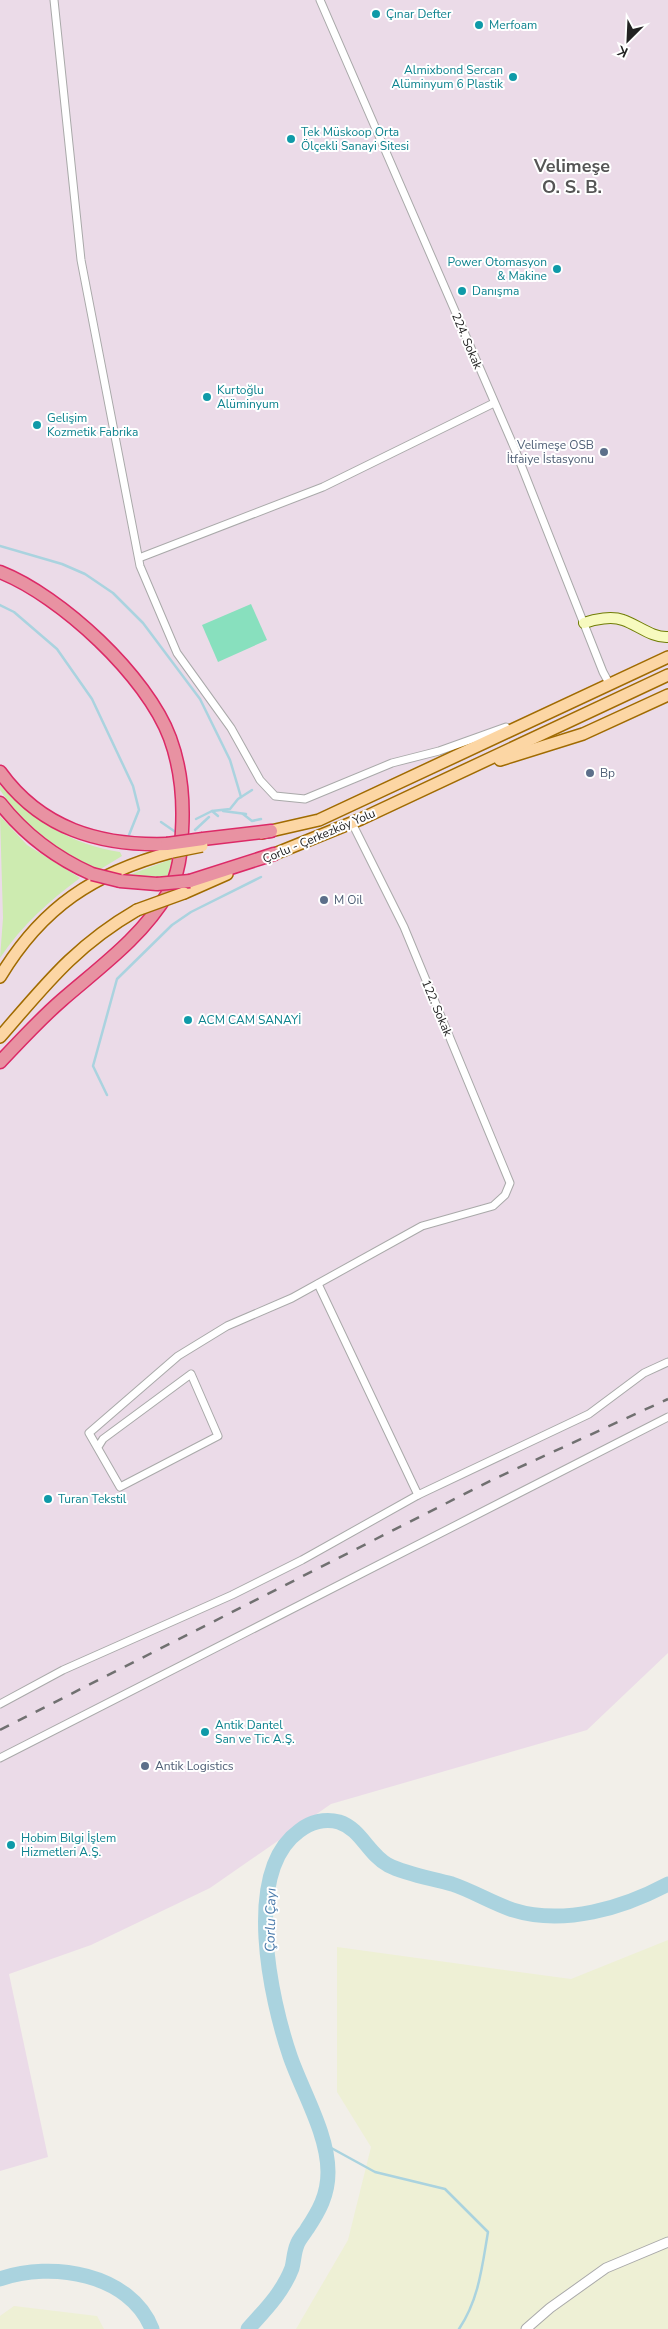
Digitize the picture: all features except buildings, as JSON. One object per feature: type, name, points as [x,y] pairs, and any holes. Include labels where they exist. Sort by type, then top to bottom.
[{"type":"highway","points":[[0,572],[28,584],[70,613],[138,684],[156,709],[170,737],[178,763],[183,804],[181,847],[176,874],[152,916],[134,938],[59,1003],[0,1062]]},
{"type":"highway","points":[[0,772],[30,805],[54,821],[79,833],[127,844],[169,848],[271,831]]},
{"type":"highway","points":[[0,803],[18,825],[38,843],[65,861],[92,874],[120,881],[187,887],[274,854]]},
{"type":"main road","points":[[584,623],[594,620],[622,619],[645,631],[668,637]]},
{"type":"main road","name":"Çorlu - Çerkezköy Yolu","points":[[271,831],[319,820],[668,657]]},
{"type":"main road","name":"Çorlu - Çerkezköy Yolu","points":[[274,854],[352,823],[668,675]]},
{"type":"main road","points":[[610,685],[625,715]]},
{"type":"main road","points":[[472,766],[546,747],[582,734],[668,695]]},
{"type":"main road","points":[[0,977],[24,943],[44,921],[90,883],[169,848]]},
{"type":"main road","points":[[0,1037],[48,980],[76,952],[109,926],[187,887]]},
{"type":"street","points":[[54,0],[81,260],[139,558],[177,654],[231,728],[260,780],[275,796],[305,799],[392,763],[439,751],[544,714]]},
{"type":"street","name":"224. Sokak","points":[[320,0],[514,447],[610,685]]},
{"type":"street","points":[[139,558],[323,486],[494,403]]},
{"type":"street","name":"122. Sokak","points":[[318,1284],[422,1226],[493,1206],[506,1196],[510,1183],[404,928],[352,823]]},
{"type":"street","points":[[98,1448],[103,1439],[192,1374],[218,1436],[120,1487],[98,1448],[90,1433],[178,1356],[228,1326],[292,1298],[318,1284],[418,1495]]},
{"type":"street","points":[[0,1704],[63,1670],[232,1595],[302,1560],[418,1495],[589,1414],[644,1373],[668,1362]]},
{"type":"street","points":[[0,1758],[668,1417]]},
{"type":"street","points":[[526,2329],[550,2308],[606,2268],[668,2242]]},
{"type":"shaded area","points":[[0,0],[668,0],[668,1653],[587,1730],[331,1804],[210,1888],[91,1945],[9,1974],[48,2157],[0,2171]]},
{"type":"green space","points":[[251,604],[267,640],[218,662],[202,625]]},
{"type":"green space","points":[[0,785],[26,809],[54,829],[86,844],[120,852],[122,856],[99,870],[68,855],[43,838],[21,817],[0,790]]},
{"type":"green space","points":[[0,816],[27,845],[80,878],[37,914],[17,935],[0,958],[3,918]]},
{"type":"green space","points":[[172,859],[167,878],[130,877],[129,875]]},
{"type":"green space","points":[[668,1940],[668,2329],[296,2329],[348,2240],[371,2147],[337,2092],[337,1947],[571,1979]]},
{"type":"green space","points":[[14,2306],[97,2316],[104,2329],[0,2329],[0,2316]]},
{"type":"waterway","points":[[0,546],[62,564],[85,574],[113,593],[143,623],[200,699],[230,760],[241,797]]},
{"type":"waterway","points":[[0,605],[14,612],[57,649],[92,699],[133,786],[139,810],[129,835]]},
{"type":"waterway","points":[[212,811],[230,809],[238,799],[252,790]]},
{"type":"waterway","points":[[196,819],[212,811],[218,816]]},
{"type":"waterway","points":[[223,811],[246,814]]},
{"type":"waterway","points":[[243,814],[252,821],[261,819]]},
{"type":"waterway","points":[[195,830],[209,817]]},
{"type":"waterway","points":[[161,822],[177,833]]},
{"type":"waterway","points":[[107,1095],[93,1066],[117,979],[172,925],[191,912],[261,877]]},
{"type":"waterway","name":"Çorlu Çayı","points":[[248,2329],[284,2285],[292,2268],[295,2250],[319,2209],[325,2195],[328,2180],[324,2143],[314,2113],[290,2056],[275,2003],[269,1971],[266,1905],[271,1876],[281,1850],[299,1831],[308,1825],[328,1820],[339,1822],[353,1830],[375,1855],[388,1865],[412,1874],[452,1884],[513,1910],[552,1916],[573,1915],[613,1907],[651,1893],[668,1884]]},
{"type":"waterway","points":[[324,2144],[375,2172],[445,2189],[488,2232],[475,2294],[466,2318],[459,2329]]},
{"type":"waterway","name":"Çorlu Çayı","points":[[0,2279],[42,2271],[65,2272],[87,2276],[108,2284],[126,2295],[141,2310],[152,2329]]},
{"type":"railway","points":[[0,1730],[494,1479],[668,1399]]},
{"type":"place","name":"Çınar Defter","points":[[376,14]]},
{"type":"place","name":"Merfoam","points":[[479,25]]},
{"type":"place","name":"Almixbond Sercan Alüminyum 6 Plastik","points":[[513,77]]},
{"type":"place","name":"Tek Müskoop Orta Ölçekli Sanayi Sitesi","points":[[291,139]]},
{"type":"place","name":"Power Otomasyon & Makine","points":[[557,269]]},
{"type":"place","name":"Danışma","points":[[462,291]]},
{"type":"place","name":"Kurtoğlu Alüminyum","points":[[207,397]]},
{"type":"place","name":"Gelişim Kozmetik Fabrika","points":[[37,425]]},
{"type":"place","name":"Velimeşe OSB İtfaiye İstasyonu","points":[[604,452]]},
{"type":"place","name":"Bp","points":[[590,773]]},
{"type":"place","name":"M Oil","points":[[324,900]]},
{"type":"place","name":"ACM CAM SANAYİ","points":[[188,1020]]},
{"type":"place","name":"Turan Tekstil","points":[[48,1499]]},
{"type":"place","name":"Antik Dantel San ve Tic A.Ş.","points":[[205,1732]]},
{"type":"place","name":"Antik Logistics","points":[[145,1766]]},
{"type":"place","name":"Hobim Bilgi İşlem Hizmetleri A.Ş.","points":[[11,1845]]},
{"type":"district","name":"Velimeşe O. S. B.","points":[[572,176]]}]
